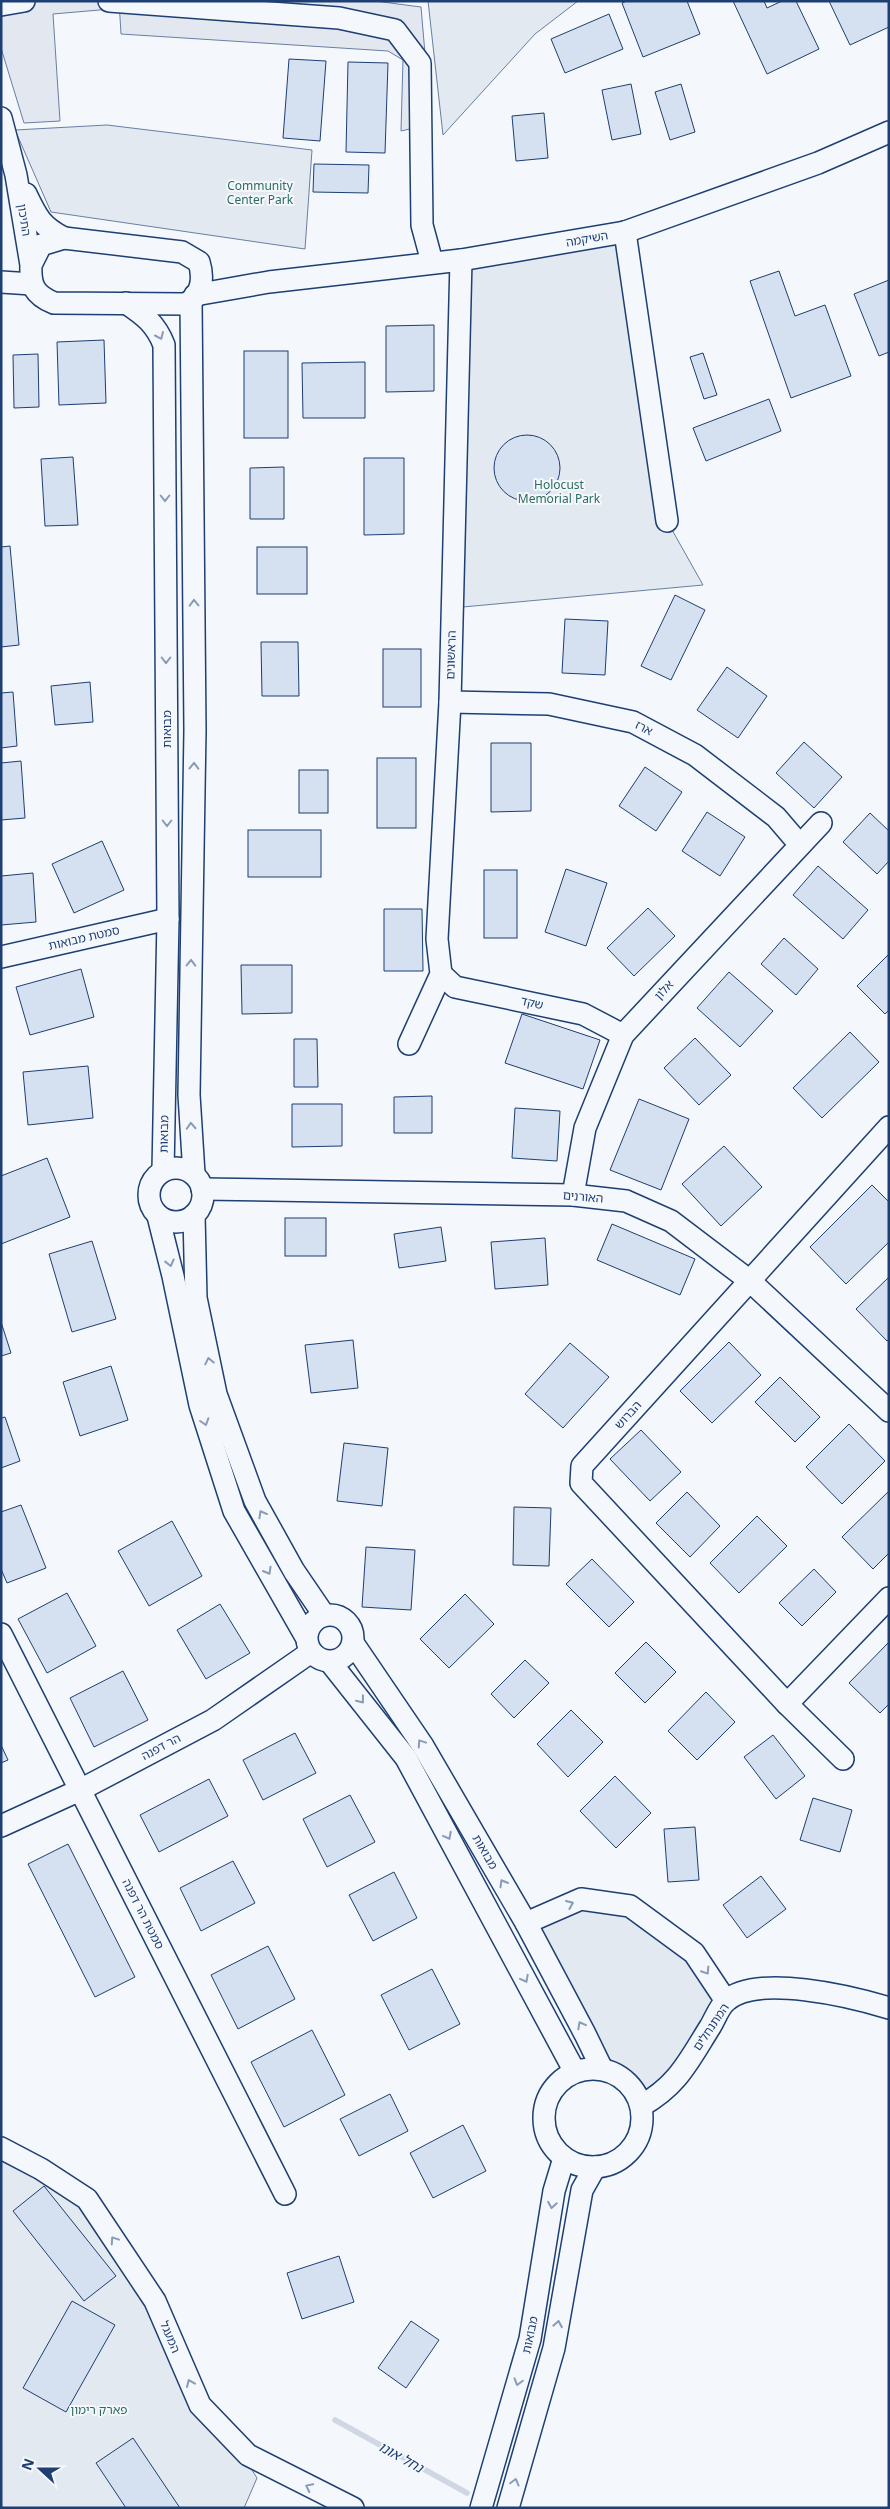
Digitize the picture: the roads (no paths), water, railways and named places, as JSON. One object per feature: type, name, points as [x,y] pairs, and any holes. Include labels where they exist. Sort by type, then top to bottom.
[{"type":"street","points":[[1,5],[24,1]]},
{"type":"street","points":[[109,1],[339,18],[395,30],[420,64],[422,225],[432,262]]},
{"type":"street","name":"התיכון","points":[[1,118],[16,175],[32,274]]},
{"type":"street","name":"השיקמה","points":[[32,274],[35,292],[41,298],[54,303],[185,304],[193,298],[269,282],[461,260],[624,232],[818,163],[889,132]]},
{"type":"street","name":"התיכון","points":[[16,175],[38,218],[46,228],[64,238]]},
{"type":"street","points":[[624,232],[667,521]]},
{"type":"street","points":[[1,282],[32,274],[41,245],[64,238]]},
{"type":"street","name":"השיקמה","points":[[64,238],[182,252],[214,272],[227,276],[269,282]]},
{"type":"street","name":"הראשונים","points":[[441,974],[437,939],[450,702],[461,260]]},
{"type":"street","name":"מבואות","points":[[198,1182],[189,1095],[195,730],[193,298],[200,289],[203,274],[199,262]]},
{"type":"street","name":"מבואות","points":[[126,303],[146,317],[158,330],[164,344],[168,919],[163,1171]]},
{"type":"street","name":"ארז","points":[[450,702],[549,704],[633,722],[695,755],[776,817],[800,845]]},
{"type":"street","name":"אלון","points":[[573,1195],[585,1128],[623,1035],[821,823]]},
{"type":"street","name":"סמטת מבואות","points":[[1,957],[168,919]]},
{"type":"street","points":[[409,1044],[441,974]]},
{"type":"street","name":"שקד","points":[[441,974],[455,987],[583,1014],[623,1035]]},
{"type":"street","name":"הברוש","points":[[844,1758],[787,1704],[581,1483],[582,1466],[889,1127]]},
{"type":"street","points":[[158,1216],[172,1222],[180,1222],[194,1215],[200,1207],[198,1182],[179,1168],[163,1171],[151,1184],[148,1192],[149,1201],[158,1216],[173,1276],[200,1405],[234,1511],[308,1644],[316,1657],[330,1662],[345,1656],[353,1642],[351,1627],[340,1616],[324,1615],[311,1623],[308,1644]]},
{"type":"street","name":"האורנים","points":[[198,1182],[573,1195],[626,1201],[671,1221],[750,1280],[889,1411]]},
{"type":"street","points":[[194,1215],[196,1298],[216,1394],[254,1501],[294,1571],[324,1615]]},
{"type":"street","points":[[787,1704],[889,1598]]},
{"type":"street","name":"סמטת הר דפנה","points":[[1,1634],[285,2194]]},
{"type":"street","name":"מבואות","points":[[353,1642],[423,1746],[526,1923],[586,2034],[602,2069]]},
{"type":"street","name":"הר דפנה","points":[[1,1826],[80,1790],[213,1720],[308,1644]]},
{"type":"street","name":"מבואות","points":[[330,1662],[406,1758],[575,2072]]},
{"type":"street","points":[[526,1923],[580,1899],[630,1906],[694,1953],[726,2001]]},
{"type":"street","name":"המתנחלים","points":[[641,2106],[661,2094],[677,2078],[726,2001],[761,1987],[777,1987],[861,1999],[889,2008]]},
{"type":"street","points":[[588,2069],[602,2069],[619,2076],[630,2085],[641,2106],[642,2120],[639,2135],[632,2147],[622,2158],[609,2165],[595,2167],[578,2165],[564,2158],[553,2148],[546,2134],[543,2120],[545,2105],[552,2091],[562,2080],[575,2072],[588,2069]]},
{"type":"street","name":"המעגל","points":[[1,2148],[42,2169],[87,2199],[155,2301],[200,2405],[248,2455],[353,2508]]},
{"type":"street","name":"מבואות","points":[[481,2508],[530,2338],[554,2191],[564,2158]]},
{"type":"street","name":"מבואות","points":[[508,2508],[554,2348],[582,2190],[595,2167]]},
{"type":"waterway","name":"נחל אונו","points":[[335,2420],[467,2493]]},
{"type":"park label","name":"Community Center Park","points":[[260,193]]},
{"type":"park label","name":"Holocust Memorial Park","points":[[559,492]]},
{"type":"park label","name":"פארק רימון","points":[[99,2410]]}]
